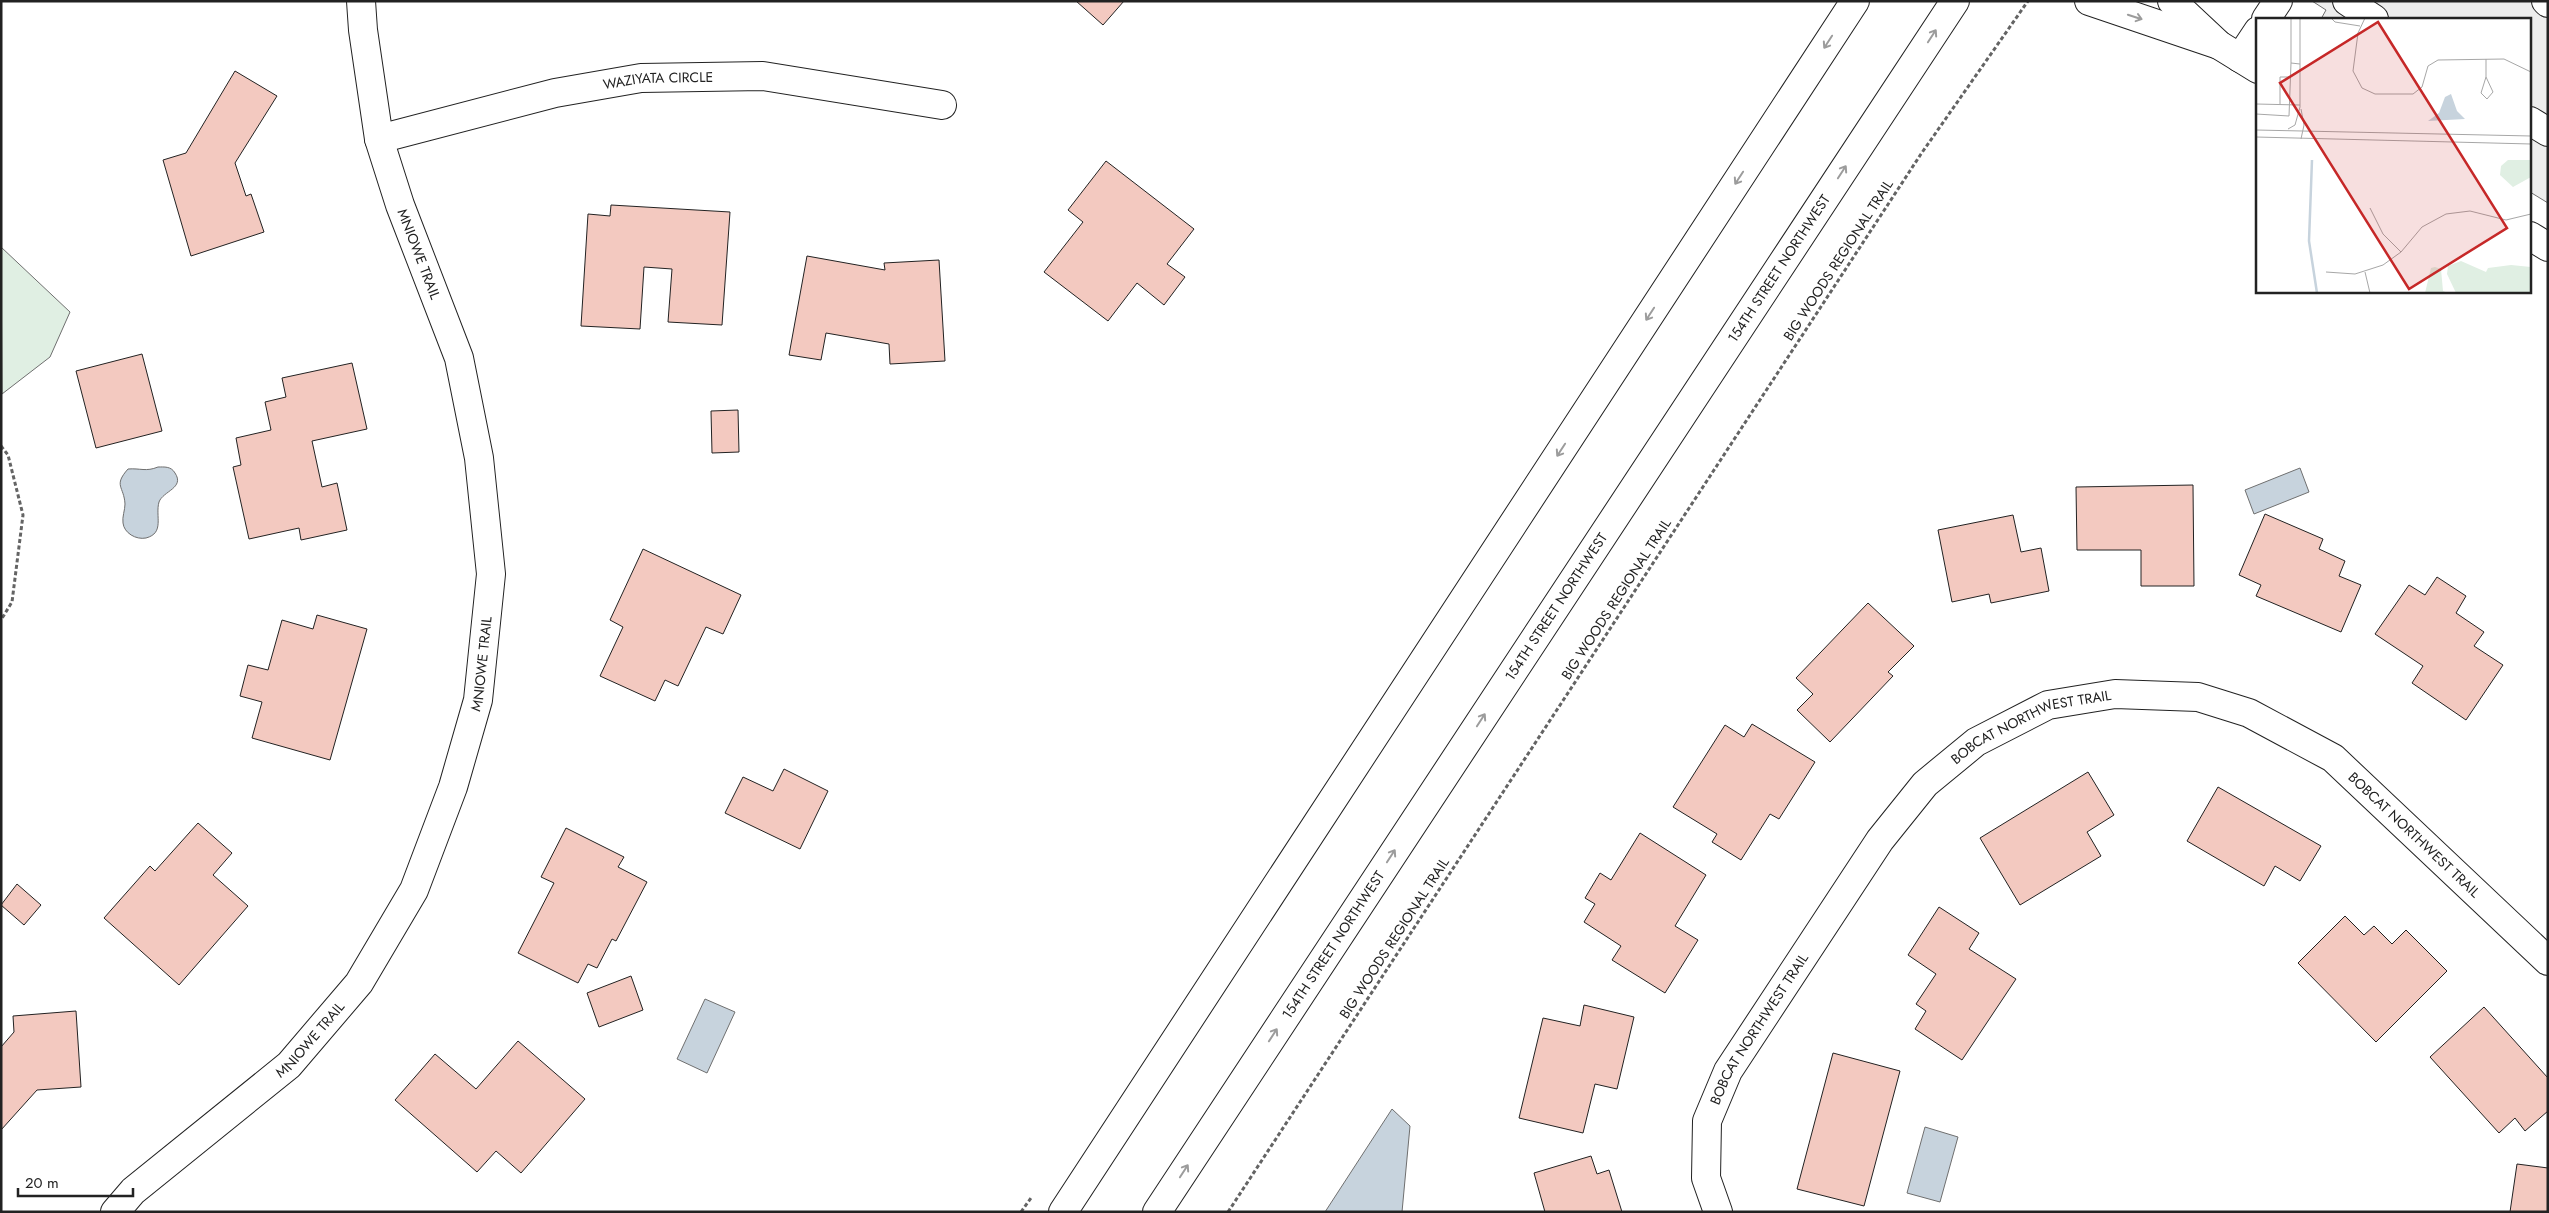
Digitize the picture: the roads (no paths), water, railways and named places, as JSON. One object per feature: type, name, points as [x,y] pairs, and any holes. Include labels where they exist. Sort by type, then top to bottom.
[{"type":"street","name":"MNIOWE TRAIL","points":[[115,1212],[133,1191],[289,1065],[359,984],[414,890],[453,787],[478,700],[491,574],[479,458],[459,358],[400,206],[379,139],[363,30],[361,1]]},
{"type":"street","points":[[1063,1212],[1855,1]]},
{"type":"street","name":"154TH STREET NORTHWEST","points":[[1157,1212],[1955,1]]},
{"type":"street","points":[[2089,1],[2239,57]]},
{"type":"street","points":[[2172,1],[2239,57]]},
{"type":"street","points":[[2267,18],[2278,1]]},
{"type":"street","points":[[2347,1],[2372,18]]},
{"type":"street","points":[[2239,57],[2256,34]]},
{"type":"street","name":"WAZIYATA CIRCLE","points":[[379,139],[556,93],[641,78],[763,76],[942,105]]},
{"type":"street","points":[[2532,237],[2548,247]]},
{"type":"street","name":"BOBCAT NORTHWEST TRAIL","points":[[1718,1212],[1706,1178],[1707,1121],[1734,1063],[1880,840],[1926,784],[1976,742],[2048,705],[2115,694],[2198,697],[2249,713],[2333,758],[2548,961]]}]
